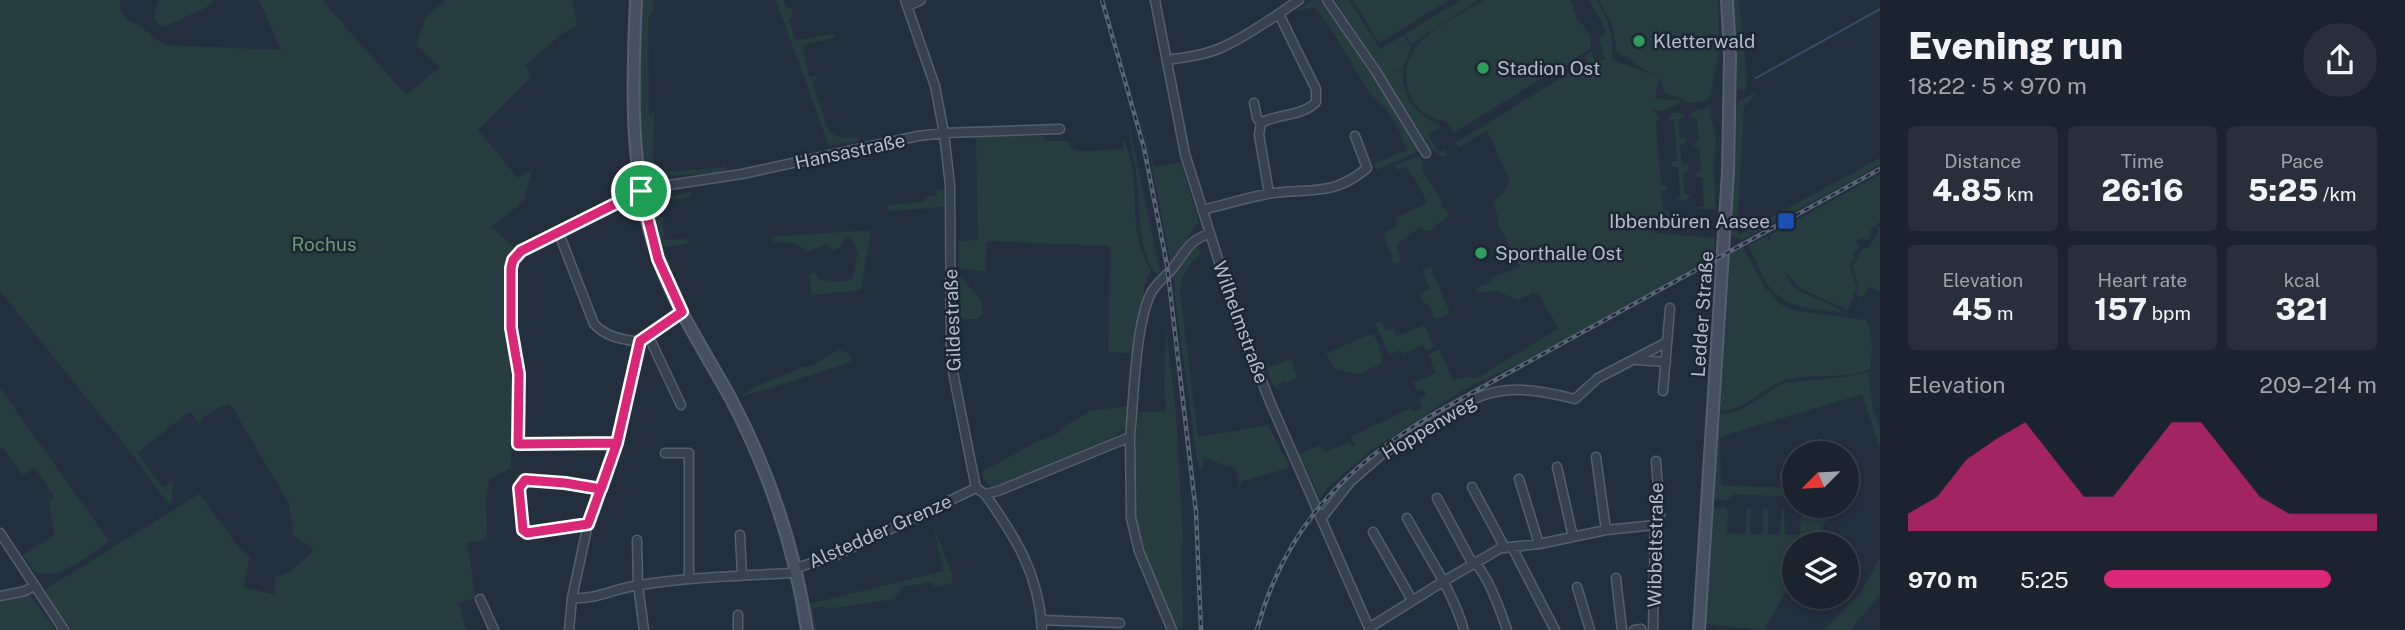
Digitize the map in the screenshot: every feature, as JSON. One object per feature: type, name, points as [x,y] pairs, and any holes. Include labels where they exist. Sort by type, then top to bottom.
[{"type":"street","points":[[636,0],[634,110],[641,191],[658,259],[682,312],[730,398],[761,463],[796,570],[807,630]]},
{"type":"street","name":"Gildestraße","points":[[921,0],[906,3],[935,86],[944,133],[950,185],[951,362],[976,488]]},
{"type":"street","name":"Wilhelmstraße","points":[[1155,0],[1179,130],[1230,297],[1256,369],[1370,629]]},
{"type":"street","points":[[1167,60],[1223,47],[1299,0]]},
{"type":"street","points":[[1326,0],[1375,70],[1426,153]]},
{"type":"street","name":"Ledder Straße","points":[[1699,630],[1728,173],[1731,79],[1727,0]]},
{"type":"street","points":[[1261,123],[1272,117],[1308,110],[1316,102],[1316,89],[1279,14]]},
{"type":"street","points":[[1254,103],[1257,118],[1261,123],[1259,135],[1269,193]]},
{"type":"street","name":"Hansastraße","points":[[617,443],[518,444],[519,374],[511,328],[511,268],[517,254],[641,191],[741,174],[918,136],[1060,129]]},
{"type":"street","points":[[1202,210],[1269,193],[1328,190],[1354,179],[1367,168],[1355,136]]},
{"type":"street","points":[[558,231],[594,324],[612,337],[640,341]]},
{"type":"street","points":[[1172,630],[1139,551],[1131,518],[1130,437],[1141,332],[1147,303],[1158,283],[1195,239],[1210,233]]},
{"type":"street","points":[[1663,391],[1670,308]]},
{"type":"street","points":[[569,630],[572,598],[588,524],[617,443],[640,341],[682,312]]},
{"type":"street","points":[[648,335],[681,405]]},
{"type":"street","name":"Hoppenweg","points":[[1321,519],[1350,482],[1382,454],[1474,399],[1489,392],[1515,388],[1575,400],[1598,378],[1667,342]]},
{"type":"street","points":[[1633,360],[1666,362]]},
{"type":"street","points":[[985,494],[1130,437]]},
{"type":"street","points":[[665,453],[688,453],[689,579]]},
{"type":"street","points":[[1596,457],[1606,530]]},
{"type":"street","name":"Wibbeltstraße","points":[[1653,630],[1655,525],[1660,516],[1656,461]]},
{"type":"street","points":[[1557,467],[1573,537]]},
{"type":"street","points":[[1519,479],[1539,544]]},
{"type":"street","points":[[588,524],[527,533],[523,530],[519,488],[525,480],[530,480],[601,489]]},
{"type":"street","points":[[1472,487],[1555,630]]},
{"type":"street","points":[[976,488],[985,494],[1025,555],[1034,585],[1042,630]]},
{"type":"street","name":"Alstedder Grenze","points":[[572,598],[588,599],[638,585],[689,579],[792,573],[834,556],[976,488]]},
{"type":"street","points":[[1437,498],[1470,559],[1484,575],[1507,630]]},
{"type":"street","points":[[1407,518],[1438,576],[1447,585],[1464,630]]},
{"type":"street","points":[[1370,629],[1475,562],[1509,547],[1539,544],[1606,530],[1655,525]]},
{"type":"street","points":[[1373,532],[1412,600]]},
{"type":"street","points":[[0,533],[64,630]]},
{"type":"street","points":[[740,535],[742,575]]},
{"type":"street","points":[[637,540],[638,585],[644,630]]},
{"type":"street","points":[[1616,578],[1622,630]]},
{"type":"street","points":[[0,596],[25,591],[34,586]]},
{"type":"street","points":[[1577,587],[1590,630]]},
{"type":"street","points":[[480,598],[494,630]]},
{"type":"street","points":[[735,629],[738,615]]},
{"type":"street","points":[[1041,620],[1120,623]]},
{"type":"street","points":[[1633,630],[1641,629]]},
{"type":"green space","name":"Rochus","points":[[0,0],[121,0],[120,8],[128,20],[164,45],[281,50],[259,0],[322,0],[406,95],[440,67],[416,45],[426,16],[446,0],[572,0],[577,26],[559,36],[526,65],[531,77],[478,130],[518,178],[533,168],[524,201],[491,227],[515,248],[511,468],[490,479],[486,499],[487,539],[467,543],[476,598],[459,603],[468,630],[69,630],[45,594],[46,589],[199,494],[240,549],[250,557],[243,587],[275,595],[275,577],[290,572],[314,550],[293,535],[289,504],[231,405],[213,410],[200,424],[190,411],[137,453],[163,487],[173,480],[172,500],[168,504],[132,454],[0,291]]},
{"type":"green space","points":[[159,0],[216,0],[202,10],[162,27],[155,15]]},
{"type":"green space","points":[[640,0],[653,0],[653,11],[648,18],[649,117],[654,112],[655,167],[666,172],[726,167],[726,172],[659,177],[647,172],[639,87]]},
{"type":"green space","points":[[776,0],[784,0],[786,7],[791,8],[793,17],[789,19],[795,39],[834,35],[835,38],[802,45],[809,76],[816,75],[817,80],[812,81],[829,132],[842,138],[858,137],[859,141],[829,146]]},
{"type":"green space","points":[[1313,0],[1319,0],[1340,25],[1421,150],[1377,170],[1373,164],[1407,150],[1398,128],[1385,108],[1368,91],[1329,25],[1314,7],[1294,12]]},
{"type":"green space","points":[[1335,0],[1349,0],[1380,49],[1404,35],[1411,48],[1403,68],[1391,71],[1403,70],[1405,89],[1412,104],[1417,111],[1440,125],[1437,131],[1428,134],[1438,152],[1445,150],[1447,157],[1438,155],[1431,148]]},
{"type":"green space","points":[[1353,0],[1449,0],[1379,43]]},
{"type":"green space","points":[[1461,0],[1478,0],[1411,44],[1405,34]]},
{"type":"green space","name":"Stadion Ost","points":[[1485,0],[1570,0],[1578,21],[1591,36],[1590,49],[1453,133],[1447,122],[1428,115],[1414,102],[1408,89],[1406,72],[1410,58],[1429,34]]},
{"type":"green space","points":[[1589,0],[1596,0],[1607,21],[1612,60],[1654,75],[1617,52],[1612,24],[1599,0],[1718,0],[1719,53],[1710,97],[1706,101],[1688,103],[1685,99],[1666,94],[1659,78],[1655,99],[1679,100],[1679,104],[1662,111],[1653,109],[1661,120],[1656,121],[1661,185],[1666,185],[1667,190],[1661,191],[1663,210],[1669,210],[1670,231],[1655,230],[1653,233],[1715,238],[1715,254],[1710,260],[1536,356],[1466,388],[1369,452],[1327,488],[1321,499],[1299,454],[1320,445],[1325,452],[1349,442],[1352,447],[1355,445],[1350,437],[1411,408],[1413,412],[1422,408],[1419,399],[1426,395],[1423,389],[1417,391],[1413,381],[1436,373],[1428,355],[1439,349],[1453,380],[1477,378],[1559,328],[1532,286],[1533,293],[1518,300],[1496,291],[1477,293],[1475,289],[1491,282],[1490,278],[1520,267],[1497,221],[1499,219],[1492,202],[1504,193],[1509,178],[1487,131],[1458,148],[1455,143],[1587,62],[1584,56],[1591,52],[1595,61],[1605,60],[1599,38],[1607,32]]},
{"type":"green space","points":[[1731,0],[1739,0],[1746,91],[1737,88]]},
{"type":"green space","points":[[1130,80],[1154,167],[1181,162],[1199,223],[1171,265],[1152,167]]},
{"type":"green space","points":[[1758,91],[1744,107],[1737,233],[1740,234],[1880,158],[1880,165],[1742,240],[1729,234],[1736,106],[1739,101]]},
{"type":"green space","points":[[1711,108],[1716,137],[1716,209],[1698,209],[1697,207],[1704,206],[1702,177],[1696,177],[1696,172],[1701,171],[1699,147],[1694,147],[1693,143],[1699,142],[1697,118],[1691,118],[1690,115],[1696,110]]},
{"type":"green space","points":[[1673,113],[1684,115],[1684,119],[1678,120],[1680,139],[1685,139],[1686,143],[1680,144],[1682,164],[1688,165],[1688,171],[1683,172],[1685,195],[1691,195],[1685,201],[1675,198],[1680,196],[1678,167],[1672,167],[1671,162],[1677,161],[1674,119],[1669,120]]},
{"type":"green space","points":[[1129,123],[1160,272],[1158,275],[1151,267],[1143,244]]},
{"type":"green space","points":[[1043,136],[1045,141],[1069,141],[1071,148],[1080,151],[1124,149],[1121,136],[1128,152],[1132,168],[1138,238],[1151,270],[1145,284],[1136,353],[1108,352],[1110,246],[987,241],[986,272],[958,268],[959,241],[978,240],[976,137]]},
{"type":"green space","points":[[1419,156],[1423,171],[1443,203],[1441,206],[1450,214],[1431,230],[1424,231],[1421,227],[1399,242],[1397,245],[1401,261],[1394,264],[1384,237],[1386,231],[1398,226],[1395,218],[1427,203],[1419,185],[1405,167],[1397,170],[1395,165]]},
{"type":"green space","points":[[1880,174],[1880,221],[1875,228],[1872,227],[1868,240],[1860,238],[1856,243],[1861,246],[1853,253],[1855,258],[1850,264],[1856,288],[1848,310],[1800,288],[1785,272],[1794,287],[1844,313],[1802,307],[1775,293],[1765,280],[1748,246],[1767,236],[1768,240],[1771,239],[1771,235],[1777,231]]},
{"type":"green space","points":[[943,189],[945,207],[888,211],[887,205],[924,202],[925,197],[937,196],[936,190]]},
{"type":"green space","points":[[690,192],[691,197],[658,203],[659,217],[663,217],[664,240],[687,239],[687,244],[663,247],[671,266],[667,265],[652,208],[659,199]]},
{"type":"green space","points":[[1880,225],[1880,293],[1869,287],[1862,298],[1856,294],[1858,288],[1853,265],[1879,232],[1877,229]]},
{"type":"green space","points":[[871,230],[861,290],[812,295],[809,274],[815,272],[819,279],[832,281],[852,279],[858,253],[851,238],[846,237],[841,247],[833,251],[827,244],[806,252],[797,243],[774,242],[771,237]]},
{"type":"green space","points":[[1196,247],[1202,253],[1187,269],[1180,290],[1198,437],[1268,425],[1289,465],[1288,468],[1243,481],[1239,488],[1236,467],[1225,466],[1204,457],[1203,468],[1200,469],[1196,454],[1172,274],[1191,249]]},
{"type":"green space","points":[[1743,247],[1765,288],[1782,306],[1797,311],[1865,320],[1871,337],[1870,368],[1849,375],[1793,378],[1775,385],[1744,404],[1728,410],[1719,410],[1727,255]]},
{"type":"green space","points":[[1431,267],[1450,313],[1435,319],[1428,303],[1424,305],[1419,294],[1430,289],[1422,271]]},
{"type":"green space","points":[[958,276],[981,301],[983,313],[977,319],[958,319]]},
{"type":"green space","points":[[1381,321],[1386,331],[1393,328],[1397,336],[1424,325],[1434,347],[1426,351],[1423,345],[1402,354],[1400,350],[1389,355],[1375,323]]},
{"type":"green space","points":[[1166,327],[1177,424],[1183,544],[1183,627],[1175,628],[1144,558],[1134,485],[1139,412],[1166,411]]},
{"type":"green space","points":[[1372,334],[1377,340],[1383,363],[1358,374],[1334,369],[1326,353]]},
{"type":"green space","points":[[839,350],[849,353],[852,362],[741,397],[750,389],[813,365]]},
{"type":"green space","points":[[1291,359],[1297,377],[1279,384],[1278,389],[1272,384],[1265,365],[1269,363],[1271,367]]},
{"type":"green space","points":[[1868,372],[1873,408],[1880,429],[1880,449],[1862,394],[1720,437],[1721,485],[1782,488],[1782,496],[1734,494],[1729,500],[1714,499],[1719,414],[1737,412],[1784,383]]},
{"type":"green space","points":[[0,388],[109,541],[63,570],[44,574],[34,571],[23,555],[54,535],[49,500],[54,497],[35,468],[23,475],[3,448],[0,450]]},
{"type":"green space","points":[[1127,406],[1130,409],[1126,427],[1111,440],[996,486],[990,486],[983,478],[982,472],[1058,433],[1063,427],[1090,411]]},
{"type":"green space","points":[[1725,507],[1728,511],[1727,533],[1745,534],[1747,508],[1751,508],[1750,534],[1763,534],[1763,509],[1768,509],[1768,534],[1780,535],[1782,509],[1782,518],[1784,518],[1782,598],[1765,630],[1706,624],[1712,509]]},
{"type":"green space","points":[[1801,518],[1828,518],[1819,532],[1800,532]]},
{"type":"green space","points":[[933,525],[953,576],[951,584],[934,587],[933,582],[900,587],[900,594],[895,595],[896,599],[826,609],[825,606],[813,608],[816,630],[813,630],[809,604],[943,571]]},
{"type":"green space","points":[[1880,558],[1880,595],[1850,630],[1824,630],[1845,609],[1859,609],[1860,594]]},
{"type":"green space","points":[[30,595],[56,630],[0,630],[0,600]]},
{"type":"waterway","points":[[1756,78],[1880,9]]},
{"type":"railway","points":[[1102,0],[1144,148],[1167,265],[1196,512],[1201,630]]},
{"type":"railway","points":[[1257,630],[1269,593],[1284,560],[1303,529],[1324,502],[1375,454],[1437,412],[1880,169]]},
{"type":"place","name":"Kletterwald","points":[[1639,41]]},
{"type":"place","name":"Stadion Ost","points":[[1483,68]]},
{"type":"place","name":"Ibbenbüren Aasee","points":[[1786,221]]},
{"type":"place","name":"Sporthalle Ost","points":[[1481,253]]},
{"type":"route","points":[[641,191],[558,231],[521,251],[513,260],[511,328],[519,374],[518,444],[617,443],[612,455],[601,489],[588,524],[527,533],[523,530],[519,488],[525,480],[601,489],[617,443],[638,345],[682,312],[658,259],[641,191]]}]
